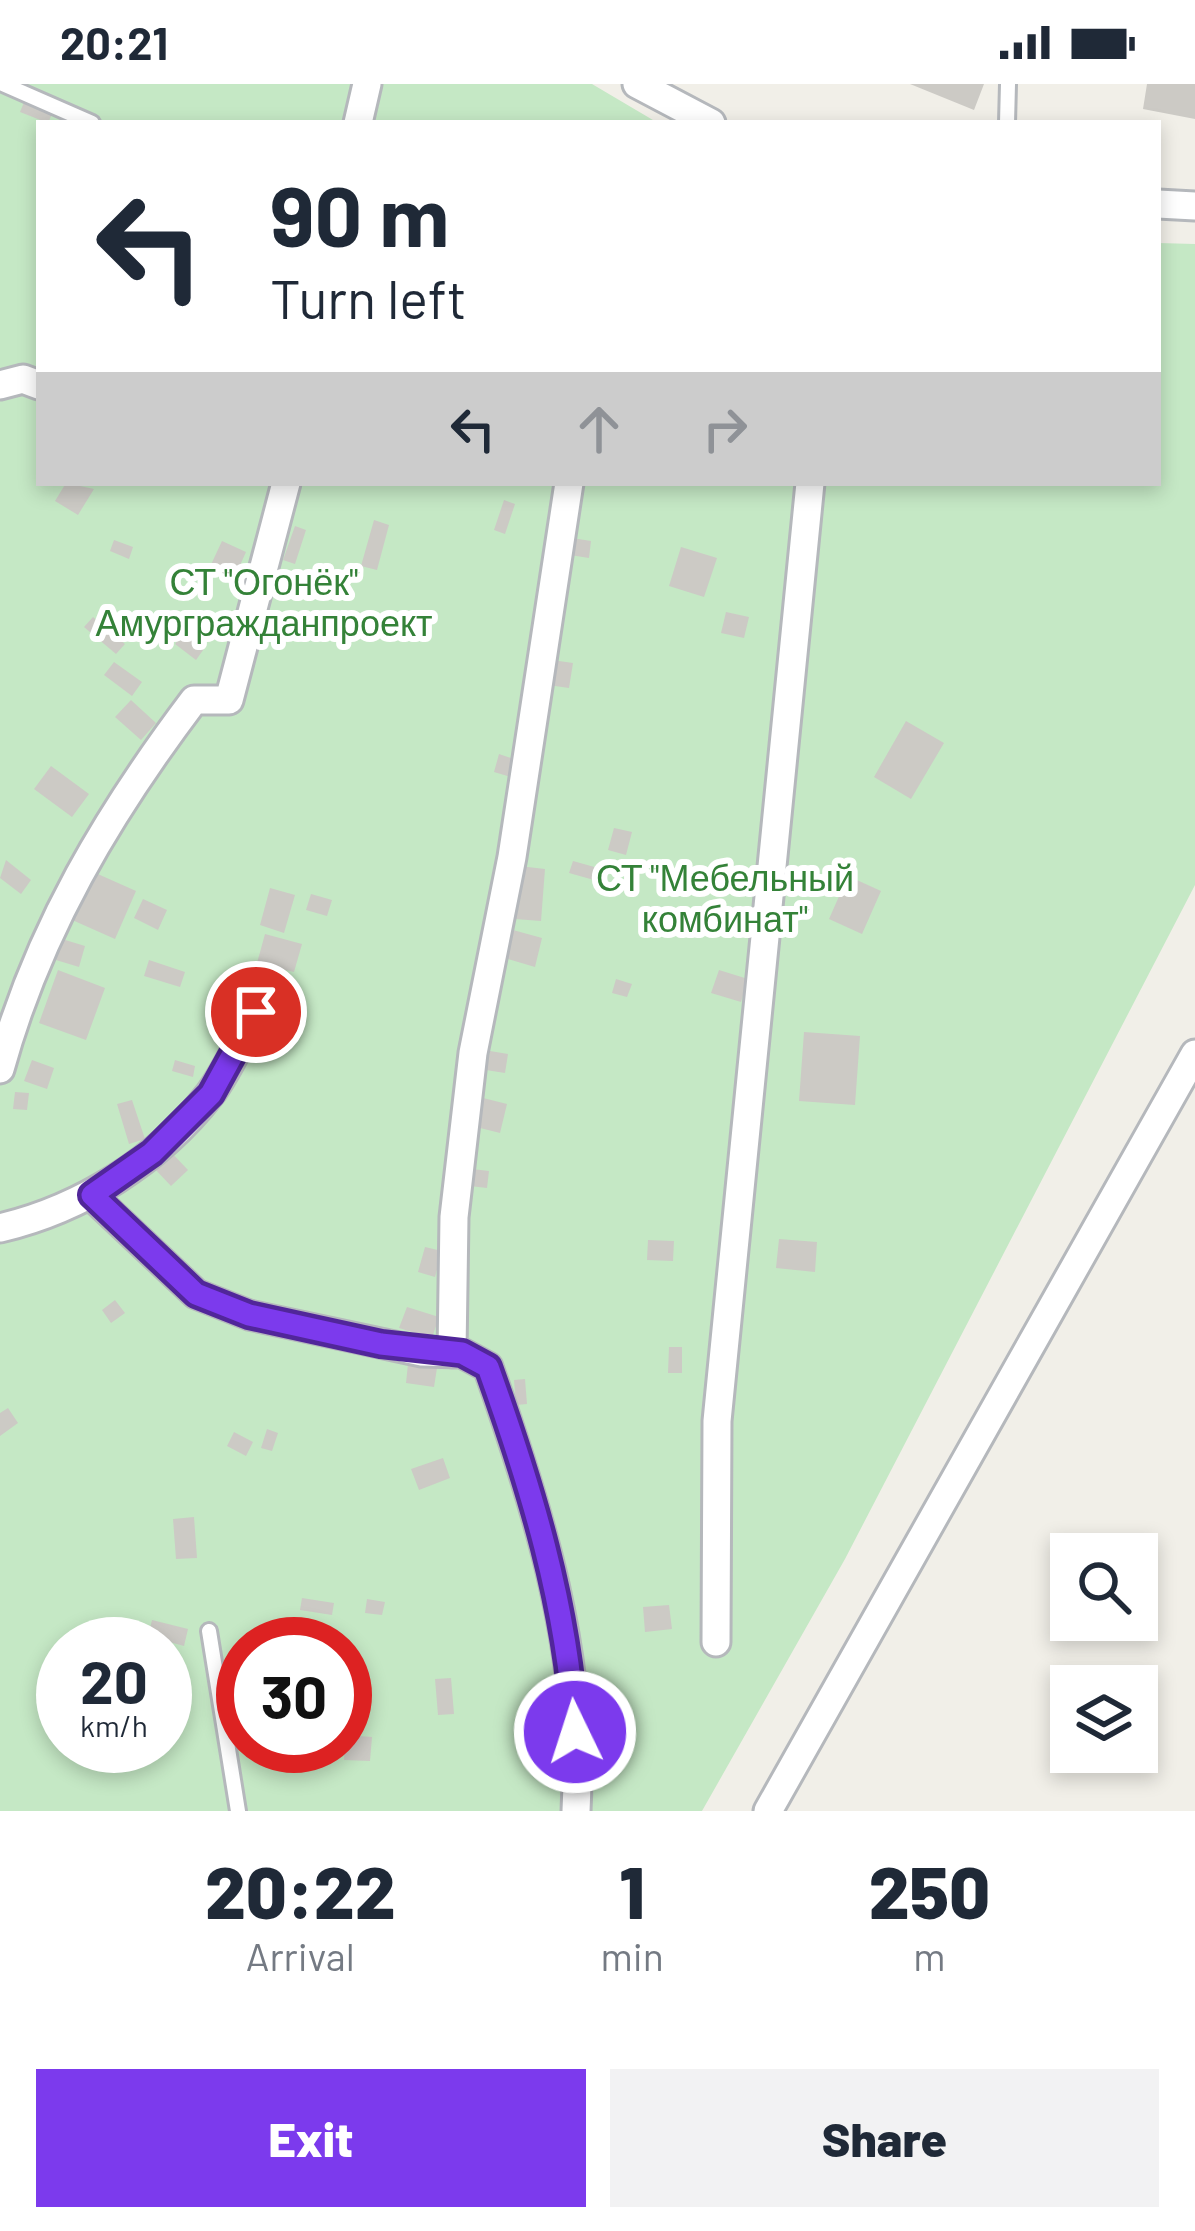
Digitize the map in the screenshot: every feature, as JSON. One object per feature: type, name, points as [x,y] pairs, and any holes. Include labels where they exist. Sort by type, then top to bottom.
[{"type":"street","points":[[359,120],[367,84]]},
{"type":"street","points":[[647,120],[647,89],[705,120]]},
{"type":"street","points":[[1161,204],[1195,206]]},
{"type":"street","points":[[0,385],[23,379],[36,384]]},
{"type":"street","points":[[0,1069],[14,1017],[71,883],[131,784],[194,700],[229,700],[285,486]]},
{"type":"street","points":[[452,1353],[454,1217],[473,1053],[512,857],[569,486]]},
{"type":"street","points":[[716,1642],[717,1421],[810,486]]},
{"type":"street","points":[[0,1228],[41,1218],[92,1195],[152,1153],[211,1094],[256,1012]]},
{"type":"street","points":[[768,1811],[1195,1054]]},
{"type":"street","points":[[92,1195],[196,1294],[249,1315],[340,1337],[452,1353],[488,1367],[529,1483],[569,1642],[576,1811]]},
{"type":"lane","points":[[3,84],[85,120]]},
{"type":"lane","points":[[1006,120],[1007,84]]},
{"type":"lane","points":[[209,1631],[238,1811]]},
{"type":"green space","name":"СТ \"Мебельный комбинат\"","points":[[0,84],[592,84],[653,120],[36,120],[36,486],[1161,486],[1161,243],[1195,244],[1195,885],[845,1559],[702,1811],[0,1811]]},
{"type":"building","points":[[910,84],[984,84],[974,110]]},
{"type":"building","points":[[1147,84],[1195,84],[1195,119],[1143,109]]},
{"type":"building","points":[[25,100],[53,112],[49,120],[40,120],[20,112]]},
{"type":"building","points":[[64,486],[94,489],[78,515],[55,501]]},
{"type":"building","points":[[504,500],[515,504],[505,534],[494,530]]},
{"type":"building","points":[[374,520],[389,525],[377,570],[361,566]]},
{"type":"building","points":[[295,526],[306,530],[295,564],[283,560]]},
{"type":"building","points":[[572,538],[591,541],[589,558],[570,555]]},
{"type":"building","points":[[114,540],[133,547],[129,559],[110,551]]},
{"type":"building","points":[[222,541],[246,552],[232,583],[208,571]]},
{"type":"building","points":[[681,547],[717,558],[704,597],[669,586]]},
{"type":"building","points":[[726,612],[749,617],[744,638],[721,633]]},
{"type":"building","points":[[93,617],[125,644],[116,654],[84,627]]},
{"type":"building","points":[[184,631],[206,646],[196,660],[175,644]]},
{"type":"building","points":[[552,660],[573,663],[569,688],[548,685]]},
{"type":"building","points":[[114,662],[142,682],[132,696],[104,675]]},
{"type":"building","points":[[131,700],[156,723],[141,740],[115,717]]},
{"type":"building","points":[[906,721],[944,743],[911,799],[874,777]]},
{"type":"building","points":[[499,754],[517,760],[511,777],[494,772]]},
{"type":"building","points":[[51,766],[89,794],[72,817],[34,789]]},
{"type":"building","points":[[614,828],[632,832],[626,855],[608,850]]},
{"type":"building","points":[[6,860],[31,880],[21,894],[0,878]]},
{"type":"building","points":[[573,861],[598,868],[594,880],[569,873]]},
{"type":"building","points":[[519,866],[545,869],[541,921],[515,919]]},
{"type":"building","points":[[91,871],[136,891],[115,939],[70,919]]},
{"type":"building","points":[[848,876],[881,891],[862,934],[829,919]]},
{"type":"building","points":[[270,888],[295,895],[284,933],[260,925]]},
{"type":"building","points":[[311,894],[332,900],[327,916],[306,910]]},
{"type":"building","points":[[143,899],[167,910],[158,930],[134,918]]},
{"type":"building","points":[[513,930],[542,938],[535,967],[505,958]]},
{"type":"building","points":[[265,934],[302,944],[294,972],[257,963]]},
{"type":"building","points":[[62,939],[85,946],[79,967],[56,960]]},
{"type":"building","points":[[149,960],[185,972],[180,987],[144,976]]},
{"type":"building","points":[[58,970],[105,988],[86,1040],[39,1023]]},
{"type":"building","points":[[719,970],[748,979],[741,1002],[711,993]]},
{"type":"building","points":[[616,979],[632,984],[627,997],[612,993]]},
{"type":"building","points":[[804,1032],[860,1036],[855,1105],[799,1101]]},
{"type":"building","points":[[490,1051],[508,1054],[505,1073],[486,1070]]},
{"type":"building","points":[[32,1060],[54,1068],[47,1089],[24,1081]]},
{"type":"building","points":[[175,1060],[195,1066],[193,1077],[172,1071]]},
{"type":"building","points":[[15,1092],[29,1093],[27,1110],[13,1109]]},
{"type":"building","points":[[483,1098],[507,1104],[500,1133],[476,1127]]},
{"type":"building","points":[[132,1100],[145,1139],[129,1144],[117,1104]]},
{"type":"building","points":[[169,1150],[188,1170],[171,1186],[152,1166]]},
{"type":"building","points":[[472,1169],[489,1171],[487,1188],[470,1186]]},
{"type":"building","points":[[779,1239],[817,1242],[815,1272],[776,1268]]},
{"type":"building","points":[[648,1240],[674,1241],[673,1261],[647,1260]]},
{"type":"building","points":[[425,1247],[442,1251],[435,1277],[418,1272]]},
{"type":"building","points":[[115,1300],[125,1313],[111,1323],[102,1310]]},
{"type":"building","points":[[407,1307],[439,1317],[432,1338],[399,1328]]},
{"type":"building","points":[[669,1347],[682,1347],[682,1373],[668,1373]]},
{"type":"building","points":[[408,1364],[437,1368],[434,1387],[406,1383]]},
{"type":"building","points":[[525,1379],[527,1404],[516,1405],[514,1380]]},
{"type":"building","points":[[8,1408],[18,1423],[0,1436],[0,1413]]},
{"type":"building","points":[[267,1429],[278,1433],[272,1451],[261,1448]]},
{"type":"building","points":[[234,1432],[253,1442],[246,1456],[227,1446]]},
{"type":"building","points":[[443,1458],[450,1478],[419,1490],[411,1469]]},
{"type":"building","points":[[194,1517],[197,1558],[176,1559],[173,1519]]},
{"type":"building","points":[[302,1598],[334,1603],[332,1615],[300,1610]]},
{"type":"building","points":[[367,1599],[385,1602],[382,1615],[365,1613]]},
{"type":"building","points":[[669,1605],[672,1629],[645,1632],[643,1607]]},
{"type":"building","points":[[451,1678],[454,1714],[438,1715],[435,1679]]},
{"type":"route","points":[[256,1012],[211,1094],[152,1153],[92,1195],[196,1294],[249,1315],[422,1352],[462,1353],[488,1367],[529,1483],[569,1642],[575,1732]]},
{"type":"park label","name":"СТ \"Огонёк\" Амургражданпроект","points":[[264,600]]}]
